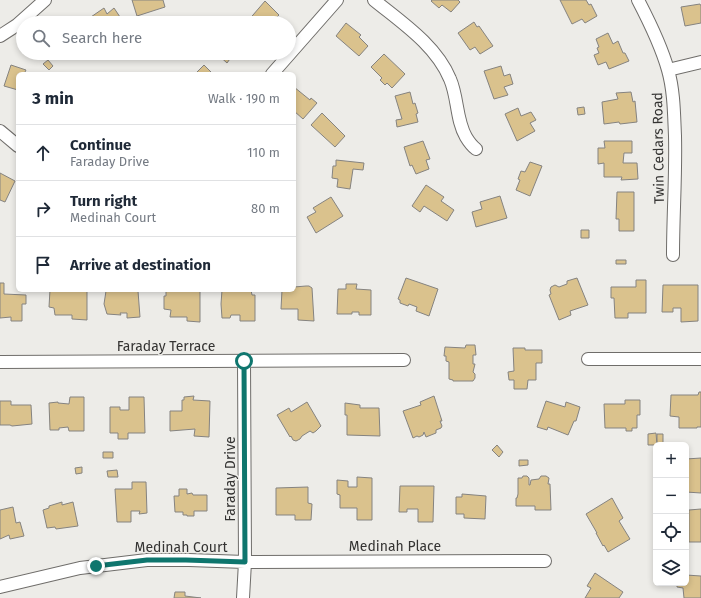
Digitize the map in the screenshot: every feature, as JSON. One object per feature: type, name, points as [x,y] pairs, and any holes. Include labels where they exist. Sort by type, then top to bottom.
[{"type":"street","points":[[27,16],[45,0]]},
{"type":"street","points":[[296,47],[337,0]]},
{"type":"street","points":[[374,0],[412,31],[436,54],[450,79],[462,129],[466,138],[476,150]]},
{"type":"street","name":"Twin Cedars Road","points":[[638,0],[655,33],[668,70],[672,89],[676,175],[674,255]]},
{"type":"street","points":[[0,36],[16,26]]},
{"type":"street","points":[[274,72],[284,60]]},
{"type":"street","points":[[668,70],[701,62]]},
{"type":"street","points":[[0,131],[16,144]]},
{"type":"street","points":[[588,360],[701,359]]},
{"type":"street","name":"Faraday Terrace","points":[[0,362],[404,360]]},
{"type":"street","name":"Faraday Drive","points":[[243,598],[245,562],[244,361]]},
{"type":"street","name":"Medinah Court","points":[[0,587],[80,568],[147,560],[245,562]]},
{"type":"street","name":"Medinah Place","points":[[245,562],[545,561]]},
{"type":"building","points":[[132,0],[163,0],[165,7],[137,16]]},
{"type":"building","points":[[458,0],[460,2],[451,12],[442,5],[439,8],[431,1]]},
{"type":"building","points":[[560,0],[586,0],[589,5],[591,4],[597,16],[585,23],[582,19],[572,24]]},
{"type":"building","points":[[265,1],[279,15],[278,16],[252,16]]},
{"type":"building","points":[[700,4],[701,23],[685,26],[681,7]]},
{"type":"building","points":[[104,8],[107,14],[114,8],[119,16],[92,16]]},
{"type":"building","points":[[474,22],[477,27],[479,26],[493,46],[480,54],[475,47],[470,50],[458,33]]},
{"type":"building","points":[[346,23],[361,35],[359,37],[368,46],[359,56],[336,36]]},
{"type":"building","points":[[608,33],[613,44],[618,41],[623,53],[625,53],[629,61],[609,69],[606,62],[598,65],[594,55],[599,53],[597,48],[599,47],[596,39]]},
{"type":"building","points":[[384,54],[405,74],[392,88],[387,83],[385,85],[380,80],[382,78],[371,67]]},
{"type":"building","points":[[48,60],[53,66],[49,70],[43,64]]},
{"type":"building","points":[[11,65],[26,70],[25,72],[16,72],[16,89],[4,86]]},
{"type":"building","points":[[204,65],[211,72],[197,72]]},
{"type":"building","points":[[501,66],[504,76],[510,74],[513,84],[504,87],[508,95],[494,99],[484,71]]},
{"type":"building","points":[[296,89],[310,100],[311,98],[317,103],[303,119],[296,113]]},
{"type":"building","points":[[410,92],[413,104],[415,103],[418,113],[416,114],[418,122],[397,127],[396,120],[402,119],[395,96]]},
{"type":"building","points":[[631,92],[633,102],[635,101],[637,122],[604,124],[602,102],[618,99],[616,93]]},
{"type":"building","points":[[584,107],[585,114],[578,115],[577,108]]},
{"type":"building","points":[[518,108],[521,116],[531,112],[536,120],[530,123],[535,131],[517,141],[505,114]]},
{"type":"building","points":[[322,113],[345,136],[335,147],[311,125]]},
{"type":"building","points":[[423,141],[430,159],[426,160],[429,169],[416,174],[412,165],[410,166],[404,147]]},
{"type":"building","points":[[604,141],[632,141],[632,153],[624,153],[623,163],[637,163],[638,179],[621,180],[622,177],[604,177],[604,163],[598,164],[598,148],[605,148]]},
{"type":"building","points":[[336,160],[364,163],[363,170],[353,169],[350,189],[337,187],[338,179],[332,178],[333,166],[336,166]]},
{"type":"building","points":[[530,162],[542,166],[530,196],[516,190],[520,180],[518,179],[521,171],[525,172]]},
{"type":"building","points":[[0,173],[15,181],[5,202],[0,200]]},
{"type":"building","points":[[426,185],[444,197],[441,201],[454,210],[447,221],[424,206],[420,212],[412,206]]},
{"type":"building","points":[[617,192],[634,192],[634,231],[619,231],[619,219],[616,219]]},
{"type":"building","points":[[500,196],[507,218],[476,227],[472,212],[482,209],[480,202]]},
{"type":"building","points":[[331,197],[343,216],[316,233],[307,217],[316,212],[313,208]]},
{"type":"building","points":[[581,230],[589,230],[589,238],[581,238]]},
{"type":"building","points":[[616,260],[626,260],[626,264],[616,264]]},
{"type":"building","points":[[406,278],[438,289],[429,316],[416,311],[417,307],[400,303],[400,300],[398,299]]},
{"type":"building","points":[[577,278],[588,305],[570,311],[571,315],[559,320],[549,295],[551,294],[551,287],[555,285],[559,287],[567,284],[567,281]]},
{"type":"building","points":[[636,280],[646,280],[646,313],[628,313],[628,318],[615,318],[614,298],[611,298],[611,287],[636,287]]},
{"type":"building","points":[[0,283],[4,283],[4,294],[26,295],[26,304],[22,304],[22,321],[11,321],[11,317],[0,318]]},
{"type":"building","points":[[346,284],[357,284],[356,289],[371,290],[371,315],[359,315],[359,312],[352,312],[352,314],[337,314],[338,289],[346,289]]},
{"type":"building","points":[[663,285],[698,285],[698,321],[681,322],[681,308],[673,308],[673,312],[662,312]]},
{"type":"building","points":[[309,286],[312,288],[314,321],[298,320],[298,309],[281,309],[282,292],[296,292],[296,287]]},
{"type":"building","points":[[50,292],[87,292],[87,320],[72,319],[72,315],[55,315],[54,308],[49,307]]},
{"type":"building","points":[[106,292],[138,292],[140,317],[127,318],[127,313],[120,313],[121,315],[107,314],[104,304]]},
{"type":"building","points":[[166,292],[200,292],[200,322],[187,321],[187,317],[170,317],[171,310],[164,309],[164,296],[166,296]]},
{"type":"building","points":[[222,292],[251,292],[252,295],[255,295],[255,321],[240,321],[240,315],[231,315],[230,318],[222,318]]},
{"type":"building","points":[[466,345],[475,345],[476,355],[473,355],[473,364],[475,364],[473,372],[475,374],[475,378],[473,381],[453,381],[449,379],[449,362],[446,361],[446,356],[444,356],[445,347],[465,348]]},
{"type":"building","points":[[513,348],[542,350],[542,363],[536,363],[536,380],[528,380],[527,389],[514,389],[514,380],[509,380],[508,372],[514,371]]},
{"type":"building","points":[[699,392],[701,392],[701,427],[679,428],[679,417],[670,416],[671,395],[698,395]]},
{"type":"building","points":[[194,396],[193,400],[210,401],[209,437],[194,436],[195,429],[170,431],[170,411],[182,411],[182,400],[184,400],[184,397]]},
{"type":"building","points":[[434,396],[442,421],[440,421],[442,426],[441,428],[436,430],[436,433],[426,437],[424,432],[423,435],[413,438],[403,411],[421,405],[420,402]]},
{"type":"building","points":[[70,397],[84,397],[84,431],[69,431],[68,427],[59,428],[59,430],[50,430],[49,403],[58,402],[69,404]]},
{"type":"building","points":[[129,397],[144,397],[145,433],[128,433],[128,439],[118,439],[118,433],[110,433],[110,407],[120,407],[120,410],[129,410]]},
{"type":"building","points":[[625,400],[640,400],[640,415],[637,415],[637,428],[632,428],[632,431],[626,431],[626,428],[605,428],[604,404],[625,404]]},
{"type":"building","points":[[0,401],[11,401],[11,405],[31,405],[32,424],[12,426],[0,425]]},
{"type":"building","points":[[546,401],[565,407],[566,402],[580,407],[576,421],[574,421],[568,435],[548,427],[547,430],[537,427]]},
{"type":"building","points":[[307,402],[321,426],[313,433],[310,431],[296,441],[293,440],[291,436],[290,437],[277,415],[289,408],[291,412]]},
{"type":"building","points":[[345,403],[360,405],[360,408],[379,408],[380,436],[347,435],[347,415],[345,415]]},
{"type":"building","points":[[656,433],[657,442],[653,442],[653,445],[648,445],[648,434]]},
{"type":"building","points":[[657,434],[663,434],[663,442],[657,442]]},
{"type":"building","points":[[497,445],[503,452],[499,457],[492,450]]},
{"type":"building","points":[[103,452],[113,452],[113,458],[103,458]]},
{"type":"building","points":[[701,458],[701,493],[689,492],[689,459]]},
{"type":"building","points":[[519,460],[528,460],[528,465],[519,466]]},
{"type":"building","points":[[82,467],[82,473],[76,474],[75,468]]},
{"type":"building","points":[[117,470],[118,477],[108,477],[107,471]]},
{"type":"building","points":[[523,476],[527,476],[529,478],[529,485],[531,480],[539,479],[541,476],[546,476],[549,478],[548,484],[550,484],[551,510],[535,510],[535,506],[516,506],[518,478],[522,478]]},
{"type":"building","points":[[357,477],[372,478],[372,520],[357,520],[357,508],[340,508],[340,495],[337,494],[337,480],[348,481],[348,487],[357,487]]},
{"type":"building","points":[[132,482],[146,482],[147,513],[139,514],[140,511],[131,511],[131,522],[117,522],[115,489],[132,489]]},
{"type":"building","points":[[400,486],[434,486],[433,522],[418,522],[418,509],[407,509],[407,512],[399,512]]},
{"type":"building","points":[[308,487],[308,503],[312,504],[311,520],[295,520],[295,515],[276,515],[276,488]]},
{"type":"building","points":[[179,489],[187,489],[187,494],[192,493],[193,495],[207,495],[207,511],[194,511],[194,516],[183,515],[183,512],[175,512],[174,496],[179,496]]},
{"type":"building","points":[[462,494],[486,496],[485,519],[464,518],[464,514],[456,514],[456,497],[462,497]]},
{"type":"building","points":[[612,498],[623,518],[619,521],[630,539],[608,552],[604,545],[603,546],[586,514]]},
{"type":"building","points":[[62,502],[62,505],[73,502],[78,526],[56,529],[55,527],[47,528],[43,510],[49,508],[49,506]]},
{"type":"building","points":[[13,507],[16,523],[20,522],[24,536],[10,539],[9,535],[0,539],[0,510]]},
{"type":"building","points":[[701,509],[701,542],[689,542],[689,510]]},
{"type":"building","points":[[595,573],[623,592],[619,598],[585,598],[591,588],[587,586]]},
{"type":"building","points":[[689,575],[701,576],[701,598],[684,598],[683,588],[677,587],[689,586]]},
{"type":"building","points":[[175,592],[185,592],[185,596],[201,598],[174,598]]},
{"type":"route","points":[[96,566],[147,560],[245,562],[244,361]]}]
